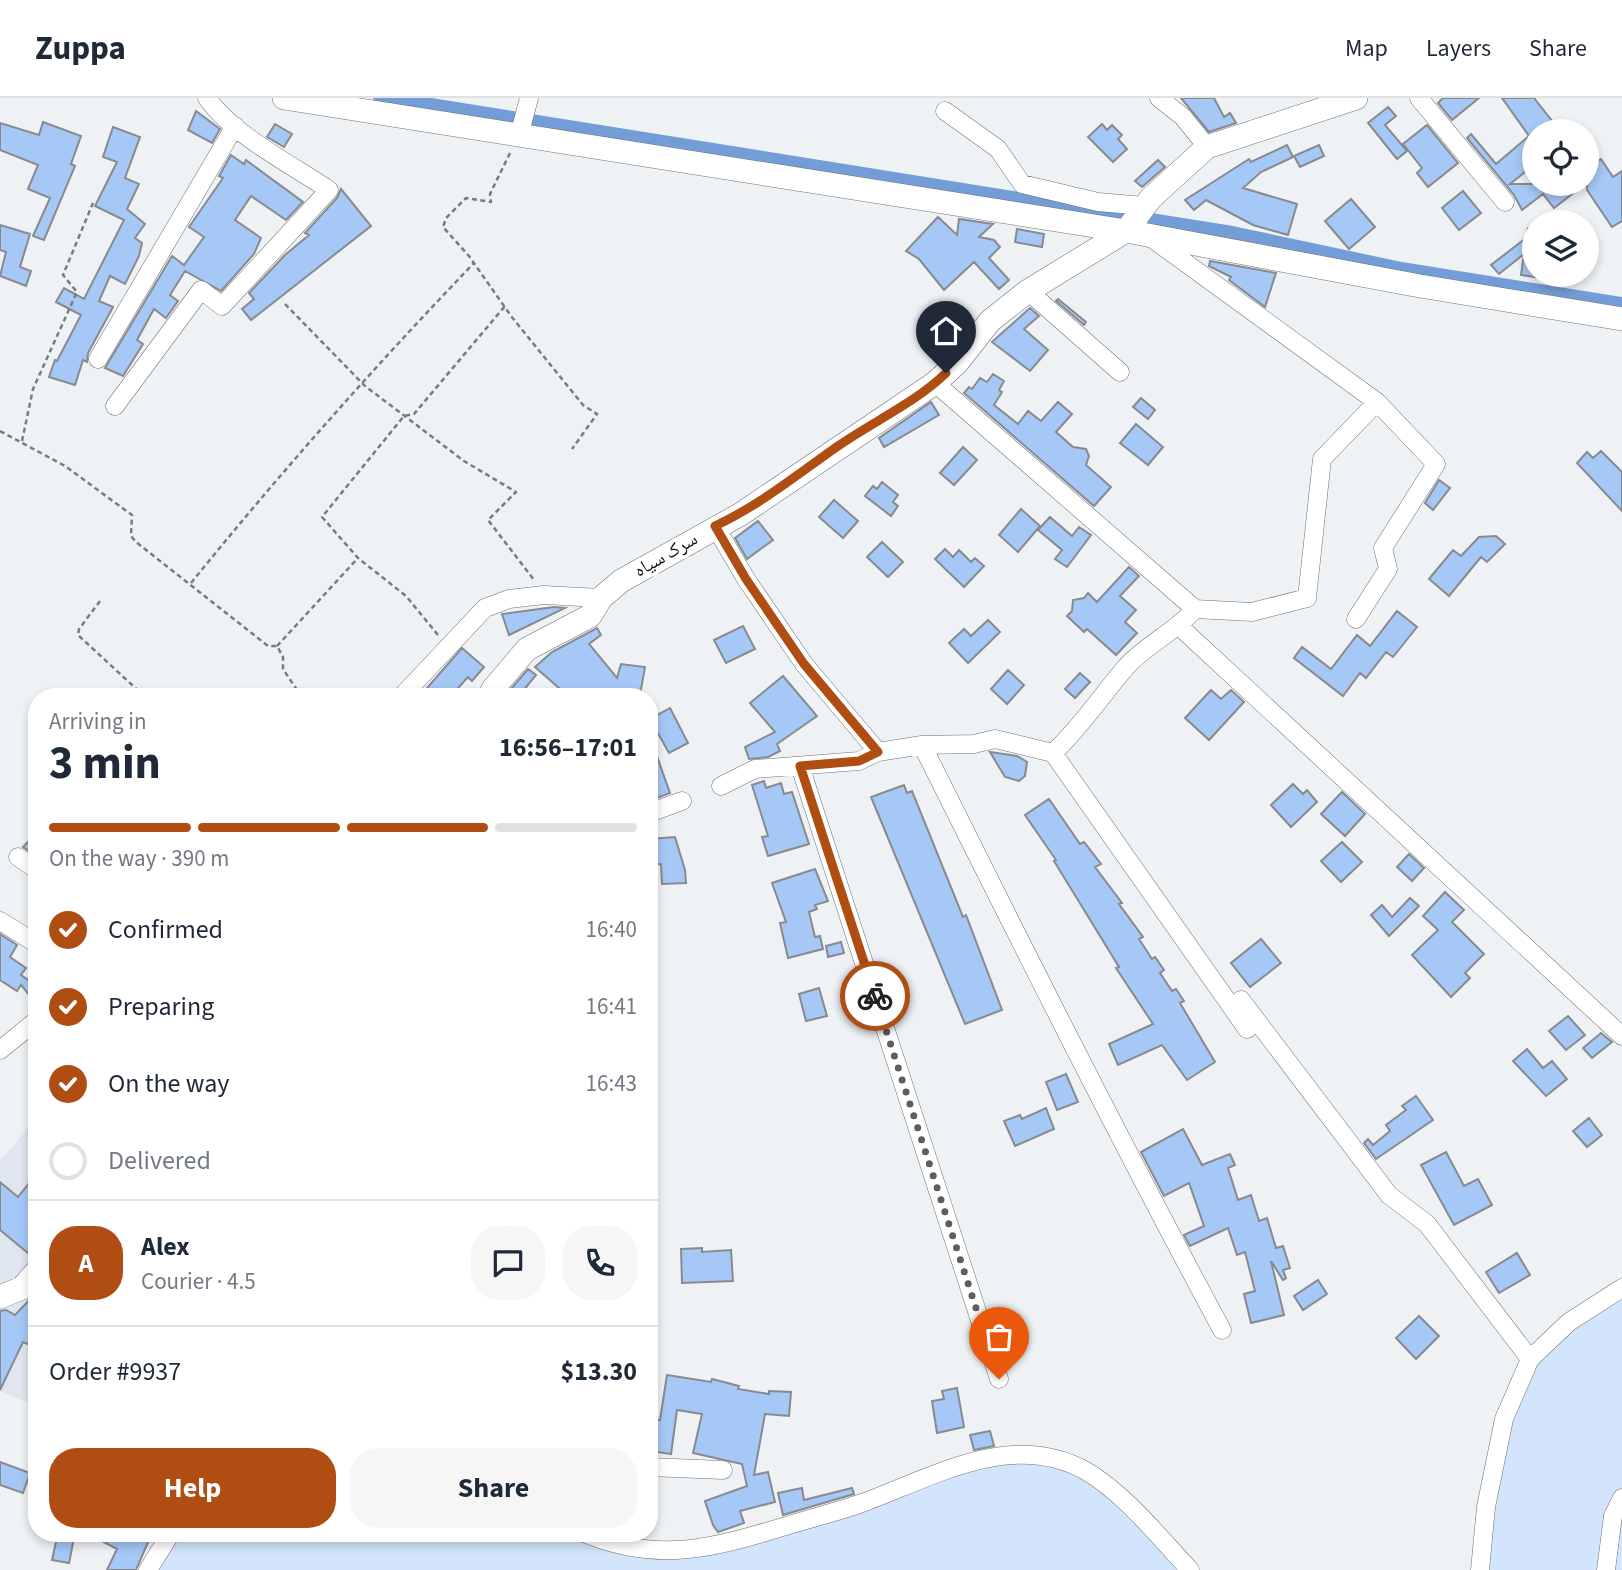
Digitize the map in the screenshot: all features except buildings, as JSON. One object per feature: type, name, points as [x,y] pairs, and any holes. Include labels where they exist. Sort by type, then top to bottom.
[{"type":"street","points":[[115,405],[201,290],[222,306],[329,190],[235,126],[216,111],[207,98]]},
{"type":"street","points":[[284,98],[519,130],[1137,222],[1420,286],[1622,319]]},
{"type":"street","points":[[519,130],[529,98]]},
{"type":"street","points":[[1159,98],[1183,117],[1207,147],[1356,98]]},
{"type":"street","points":[[1419,98],[1505,202]]},
{"type":"street","points":[[945,111],[998,149],[1022,184],[1098,202],[1137,222],[1377,402],[1436,464],[1383,548],[1388,569],[1356,619]]},
{"type":"street","points":[[98,359],[235,126]]},
{"type":"street","name":"سرک سیاه","points":[[496,688],[527,649],[590,616],[601,598],[621,581],[715,526],[741,514],[935,383],[957,363],[990,321],[1028,291],[1137,222],[1207,147]]},
{"type":"street","points":[[1028,291],[1120,372]]},
{"type":"street","points":[[935,383],[1195,609],[1252,612],[1307,598],[1314,555],[1322,459],[1377,402]]},
{"type":"street","points":[[715,526],[746,579],[804,664],[878,752]]},
{"type":"street","points":[[410,688],[485,608],[509,599],[544,595],[601,598]]},
{"type":"street","points":[[1053,753],[1081,726],[1144,649],[1180,627],[1195,609]]},
{"type":"street","points":[[1180,627],[1622,1036]]},
{"type":"street","points":[[721,786],[755,769],[859,761],[878,752],[922,745],[974,744],[995,739],[1053,753],[1247,1029]]},
{"type":"street","points":[[922,745],[1028,952],[1115,1132],[1222,1330]]},
{"type":"street","points":[[800,766],[999,1379]]},
{"type":"street","points":[[658,810],[682,801]]},
{"type":"street","points":[[18,857],[28,864]]},
{"type":"street","points":[[0,921],[28,938]]},
{"type":"street","points":[[1222,974],[1389,1195],[1427,1224],[1530,1359]]},
{"type":"street","points":[[0,1050],[28,1027]]},
{"type":"street","points":[[0,1297],[22,1288],[28,1281]]},
{"type":"street","points":[[1480,1570],[1486,1507],[1504,1419],[1530,1359],[1569,1322],[1622,1288]]},
{"type":"street","points":[[605,1542],[656,1550],[701,1550],[861,1504],[951,1466],[1001,1455],[1049,1458],[1085,1471],[1118,1497],[1190,1570]]},
{"type":"street","points":[[658,1467],[723,1470]]},
{"type":"street","points":[[1606,1570],[1613,1516],[1622,1498]]},
{"type":"street","points":[[148,1570],[165,1542]]},
{"type":"path","points":[[519,130],[508,163],[489,194],[491,202],[466,198],[446,218],[443,227],[474,263],[583,405],[597,414],[572,449]]},
{"type":"path","points":[[22,440],[33,389],[77,292],[63,275],[93,203]]},
{"type":"path","points":[[191,583],[361,381],[474,263]]},
{"type":"path","points":[[285,304],[361,381],[404,416],[464,461],[516,492],[488,520],[519,557],[544,595]]},
{"type":"path","points":[[449,648],[406,596],[358,558],[322,517],[404,416],[414,414],[505,306]]},
{"type":"path","points":[[0,431],[22,440],[65,466],[132,515],[131,536],[136,542],[268,646],[277,646],[358,558]]},
{"type":"path","points":[[100,601],[79,629],[78,635],[135,688]]},
{"type":"path","points":[[277,646],[283,657],[283,669],[296,688]]},
{"type":"shaded area","points":[[28,1128],[28,1402],[0,1391],[0,1161]]},
{"type":"shaded area","points":[[1622,1288],[1622,1570],[1480,1570],[1486,1507],[1530,1359]]},
{"type":"shaded area","points":[[1001,1456],[1085,1471],[1190,1570],[148,1570],[165,1542],[646,1542],[701,1550]]},
{"type":"waterway","points":[[381,98],[1232,234],[1401,270],[1622,305]]},
{"type":"way so far","points":[[875,996],[999,1379]]},
{"type":"route","points":[[875,996],[800,766],[859,761],[878,752],[804,664],[746,579],[715,526],[741,514],[800,476],[946,373]]}]
